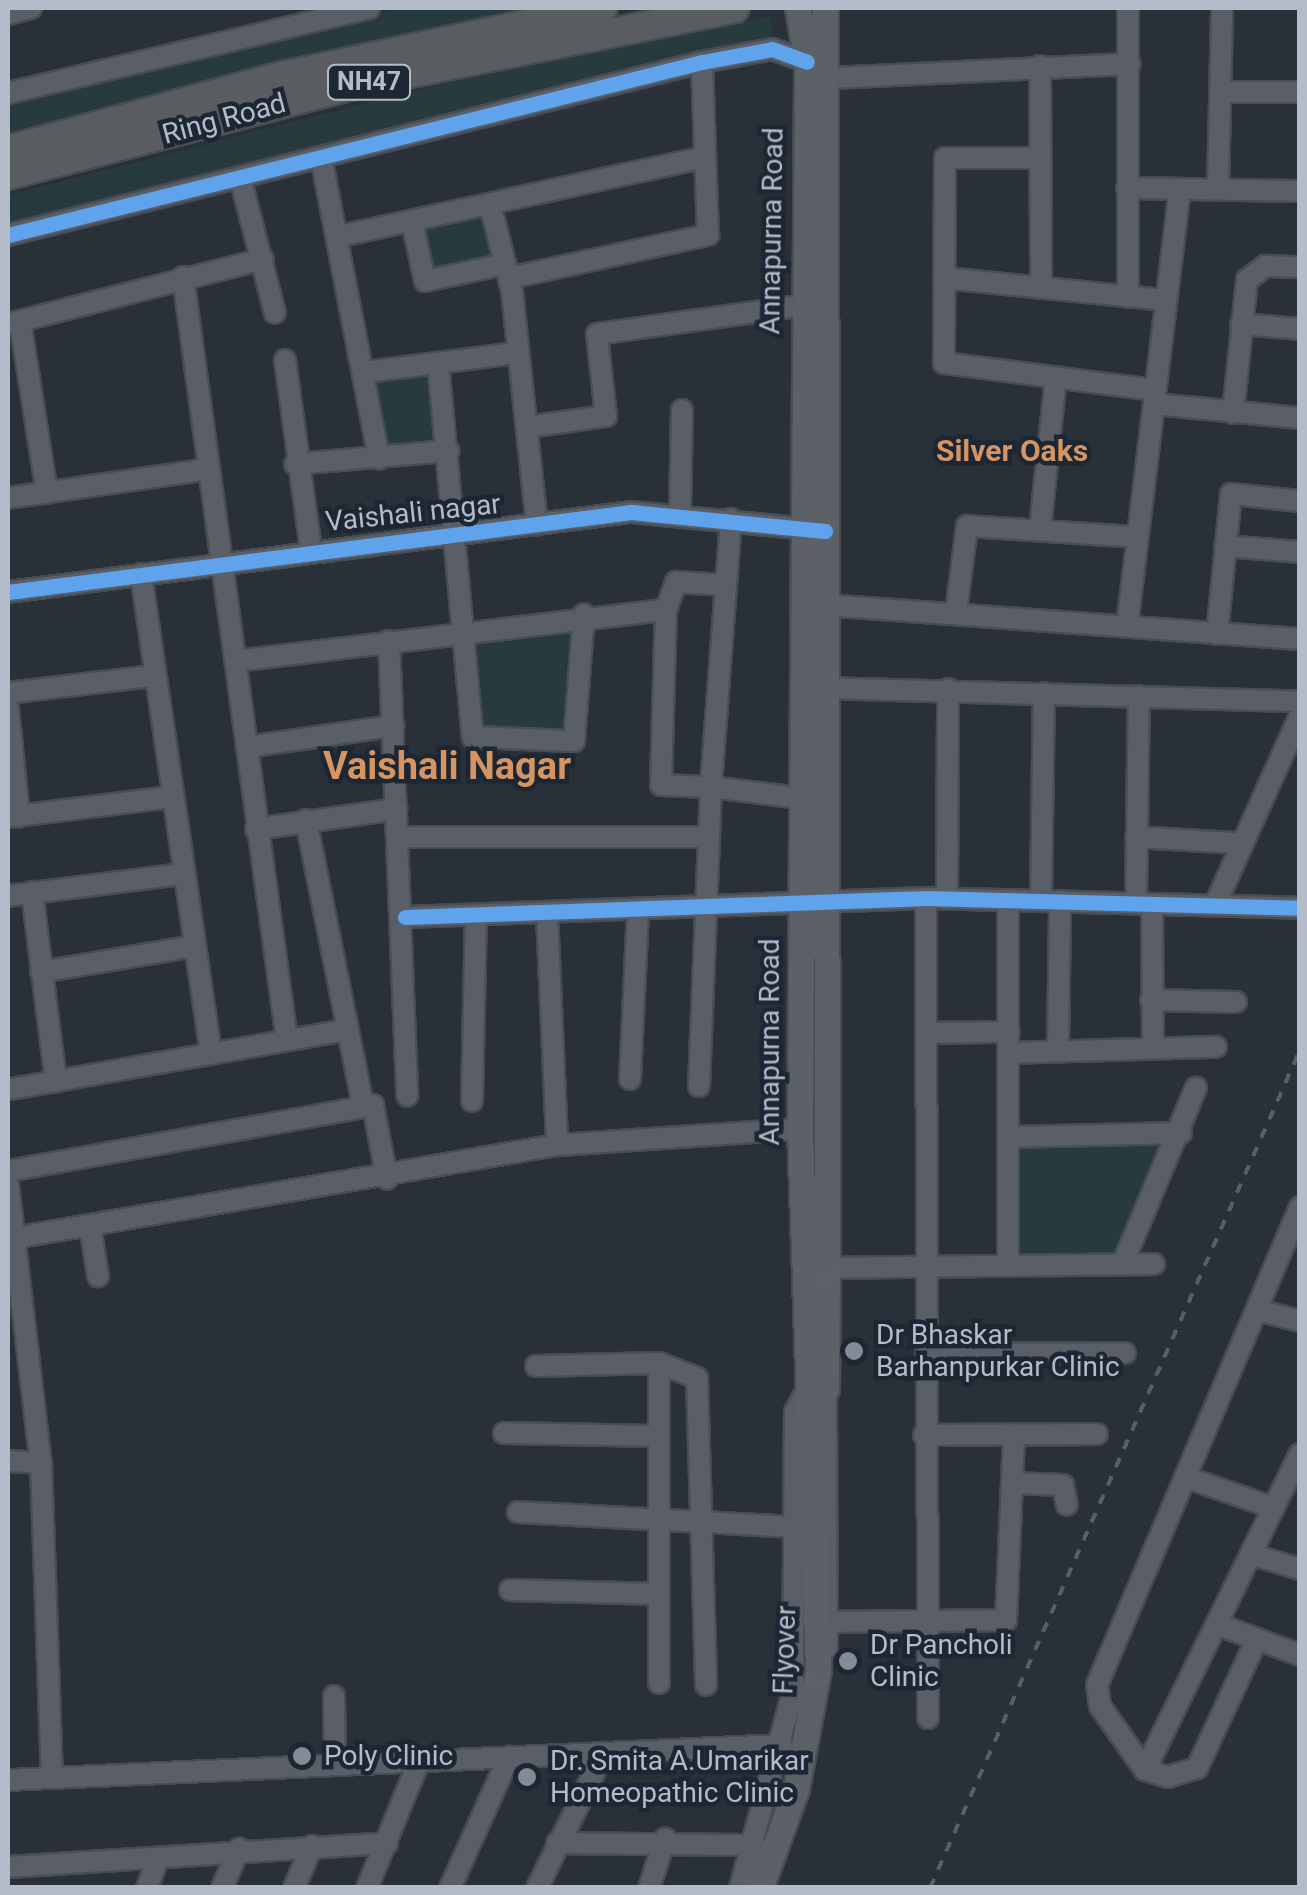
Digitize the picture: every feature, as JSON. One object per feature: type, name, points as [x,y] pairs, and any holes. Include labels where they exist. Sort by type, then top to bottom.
[{"type":"highway","name":"Ring Road","points":[[8,150],[284,76],[603,8]]},
{"type":"highway","name":"Ring Road","points":[[8,176],[361,83],[735,8]]},
{"type":"main road","name":"Annapurna Road","points":[[798,8],[807,62],[800,306],[812,529],[824,604],[800,1130],[815,1401]]},
{"type":"main road","name":"Annapurna Road","points":[[815,1401],[827,1268],[812,906],[801,798],[830,78],[825,8]]},
{"type":"main road","name":"Flyover","points":[[760,1888],[796,1789],[818,1670],[815,1401]]},
{"type":"street","points":[[8,14],[32,8]]},
{"type":"street","points":[[8,94],[369,8]]},
{"type":"street","points":[[1128,8],[1128,297]]},
{"type":"street","points":[[1218,189],[1222,8]]},
{"type":"street","points":[[8,234],[702,62],[772,49],[807,62]]},
{"type":"street","points":[[412,221],[425,281],[507,271],[708,235],[702,62]]},
{"type":"street","points":[[830,78],[1130,64]]},
{"type":"street","points":[[1040,66],[1041,288]]},
{"type":"street","points":[[1221,92],[1300,92]]},
{"type":"street","points":[[321,156],[340,236],[379,458]]},
{"type":"street","points":[[340,236],[704,157]]},
{"type":"street","points":[[1040,158],[945,158],[944,363],[1056,378],[1233,413],[1300,418]]},
{"type":"street","points":[[240,177],[275,312]]},
{"type":"street","points":[[1127,188],[1300,190]]},
{"type":"street","points":[[1127,626],[1180,189]]},
{"type":"street","points":[[490,204],[507,271],[537,524]]},
{"type":"street","points":[[47,493],[14,323],[263,259]]},
{"type":"street","points":[[1233,413],[1242,324],[1253,270],[1300,267]]},
{"type":"street","points":[[183,278],[288,1040]]},
{"type":"street","points":[[944,278],[1166,300]]},
{"type":"street","points":[[527,427],[606,416],[598,334],[800,306]]},
{"type":"street","points":[[1242,324],[1300,330]]},
{"type":"street","points":[[366,372],[517,352]]},
{"type":"street","points":[[285,360],[296,464],[311,550]]},
{"type":"street","points":[[438,363],[472,737],[574,740],[584,614]]},
{"type":"street","points":[[1040,529],[1056,378]]},
{"type":"street","points":[[680,513],[682,410]]},
{"type":"street","points":[[296,464],[448,451]]},
{"type":"street","points":[[8,498],[208,468]]},
{"type":"street","points":[[1217,634],[1232,494],[1300,500]]},
{"type":"street","name":"Vaishali nagar","points":[[8,592],[311,550],[537,524],[680,513],[812,529]]},
{"type":"street","points":[[699,1086],[707,837],[731,518]]},
{"type":"street","points":[[956,612],[967,526],[1137,538]]},
{"type":"street","points":[[1225,546],[1300,552]]},
{"type":"street","points":[[142,574],[152,676],[212,1054]]},
{"type":"street","points":[[726,585],[676,582],[666,610],[661,786],[711,787],[801,798]]},
{"type":"street","points":[[824,604],[1300,639]]},
{"type":"street","points":[[236,662],[584,614],[666,610]]},
{"type":"street","points":[[388,641],[405,916],[407,1096]]},
{"type":"street","points":[[8,693],[152,676]]},
{"type":"street","points":[[822,688],[1300,701]]},
{"type":"street","points":[[928,1718],[924,1435],[928,1261],[926,1033],[948,689]]},
{"type":"street","points":[[1044,692],[1058,1051]]},
{"type":"street","points":[[1139,696],[1136,837],[1153,1046]]},
{"type":"street","points":[[8,708],[13,816],[171,797]]},
{"type":"street","points":[[1215,906],[1238,843],[1300,716]]},
{"type":"street","points":[[247,746],[392,726]]},
{"type":"street","points":[[256,829],[397,809]]},
{"type":"street","points":[[306,820],[364,1106]]},
{"type":"street","points":[[398,837],[707,837]]},
{"type":"street","points":[[1136,837],[1238,843]]},
{"type":"street","points":[[8,896],[182,874]]},
{"type":"street","points":[[32,892],[56,1082]]},
{"type":"street","points":[[405,916],[812,906],[936,898],[1300,908]]},
{"type":"street","points":[[1008,900],[1008,1262]]},
{"type":"street","points":[[630,1079],[638,910]]},
{"type":"street","points":[[548,913],[557,1145]]},
{"type":"street","points":[[472,1101],[476,915]]},
{"type":"street","points":[[41,972],[194,946]]},
{"type":"street","points":[[1151,1000],[1236,1002]]},
{"type":"street","points":[[11,1090],[347,1030]]},
{"type":"street","points":[[926,1033],[1058,1051],[1216,1047]]},
{"type":"street","points":[[1123,1263],[1181,1133],[1196,1088]]},
{"type":"street","points":[[8,1171],[372,1105],[388,1178]]},
{"type":"street","points":[[10,1239],[388,1178],[557,1145],[800,1130]]},
{"type":"street","points":[[1009,1136],[1181,1133]]},
{"type":"street","points":[[8,1184],[10,1239],[42,1463],[52,1778]]},
{"type":"street","points":[[1258,1639],[1197,1768],[1168,1776],[1146,1770],[1100,1706],[1097,1685],[1257,1310],[1293,1238],[1300,1207]]},
{"type":"street","points":[[90,1226],[98,1276]]},
{"type":"street","points":[[827,1268],[928,1261],[1154,1264]]},
{"type":"street","points":[[1257,1310],[1300,1321]]},
{"type":"street","points":[[926,1354],[1125,1353]]},
{"type":"street","points":[[536,1366],[659,1363],[699,1384],[706,1685]]},
{"type":"street","points":[[659,1363],[659,1683]]},
{"type":"street","name":"Annapurna Road","points":[[740,1888],[782,1744],[799,1527],[796,1412],[815,1401],[829,1622],[795,1815],[770,1888]]},
{"type":"street","points":[[504,1433],[656,1436]]},
{"type":"street","points":[[829,1622],[995,1625],[1011,1613],[1014,1434]]},
{"type":"street","points":[[924,1435],[1098,1434]]},
{"type":"street","points":[[1146,1770],[1285,1499],[1300,1454]]},
{"type":"street","points":[[8,1461],[42,1463]]},
{"type":"street","points":[[1185,1477],[1285,1499]]},
{"type":"street","points":[[1013,1483],[1064,1485],[1066,1504]]},
{"type":"street","points":[[518,1512],[656,1514],[700,1524],[799,1527]]},
{"type":"street","points":[[1253,1555],[1300,1569]]},
{"type":"street","points":[[510,1590],[658,1594]]},
{"type":"street","points":[[1219,1625],[1300,1655]]},
{"type":"street","points":[[334,1696],[335,1765]]},
{"type":"street","points":[[8,1780],[782,1744]]},
{"type":"street","points":[[538,1888],[604,1752]]},
{"type":"street","points":[[450,1888],[509,1757]]},
{"type":"street","points":[[367,1888],[419,1761]]},
{"type":"street","points":[[558,1842],[665,1839],[755,1845]]},
{"type":"street","points":[[649,1888],[665,1839]]},
{"type":"street","points":[[8,1867],[386,1842]]},
{"type":"street","points":[[294,1888],[312,1846]]},
{"type":"street","points":[[222,1888],[238,1849]]},
{"type":"street","points":[[147,1888],[158,1858]]},
{"type":"green space","points":[[401,8],[552,8],[8,134],[8,103]]},
{"type":"green space","points":[[771,16],[772,43],[8,222],[8,195],[434,86]]},
{"type":"green space","points":[[484,211],[494,256],[430,270],[420,225]]},
{"type":"green space","points":[[432,369],[441,443],[382,447],[372,380]]},
{"type":"green space","points":[[573,621],[563,728],[481,729],[475,635]]},
{"type":"green space","points":[[1162,1137],[1114,1255],[1016,1252],[1015,1142]]},
{"type":"railway","points":[[930,1888],[1300,1050]]},
{"type":"cycle path","points":[[8,235],[702,62],[772,49],[807,62]]},
{"type":"cycle path","points":[[8,592],[631,512],[825,531]]},
{"type":"cycle path","points":[[405,917],[926,898],[1300,908]]},
{"type":"place","name":"Dr Bhaskar Barhanpurkar Clinic","points":[[854,1351]]},
{"type":"place","name":"Dr Pancholi Clinic","points":[[848,1661]]},
{"type":"place","name":"Poly Clinic","points":[[302,1756]]},
{"type":"place","name":"Dr. Smita A.Umarikar Homeopathic Clinic","points":[[527,1777]]},
{"type":"district","name":"Silver Oaks","points":[[1012,451]]},
{"type":"district","name":"Vaishali Nagar","points":[[447,767]]}]
